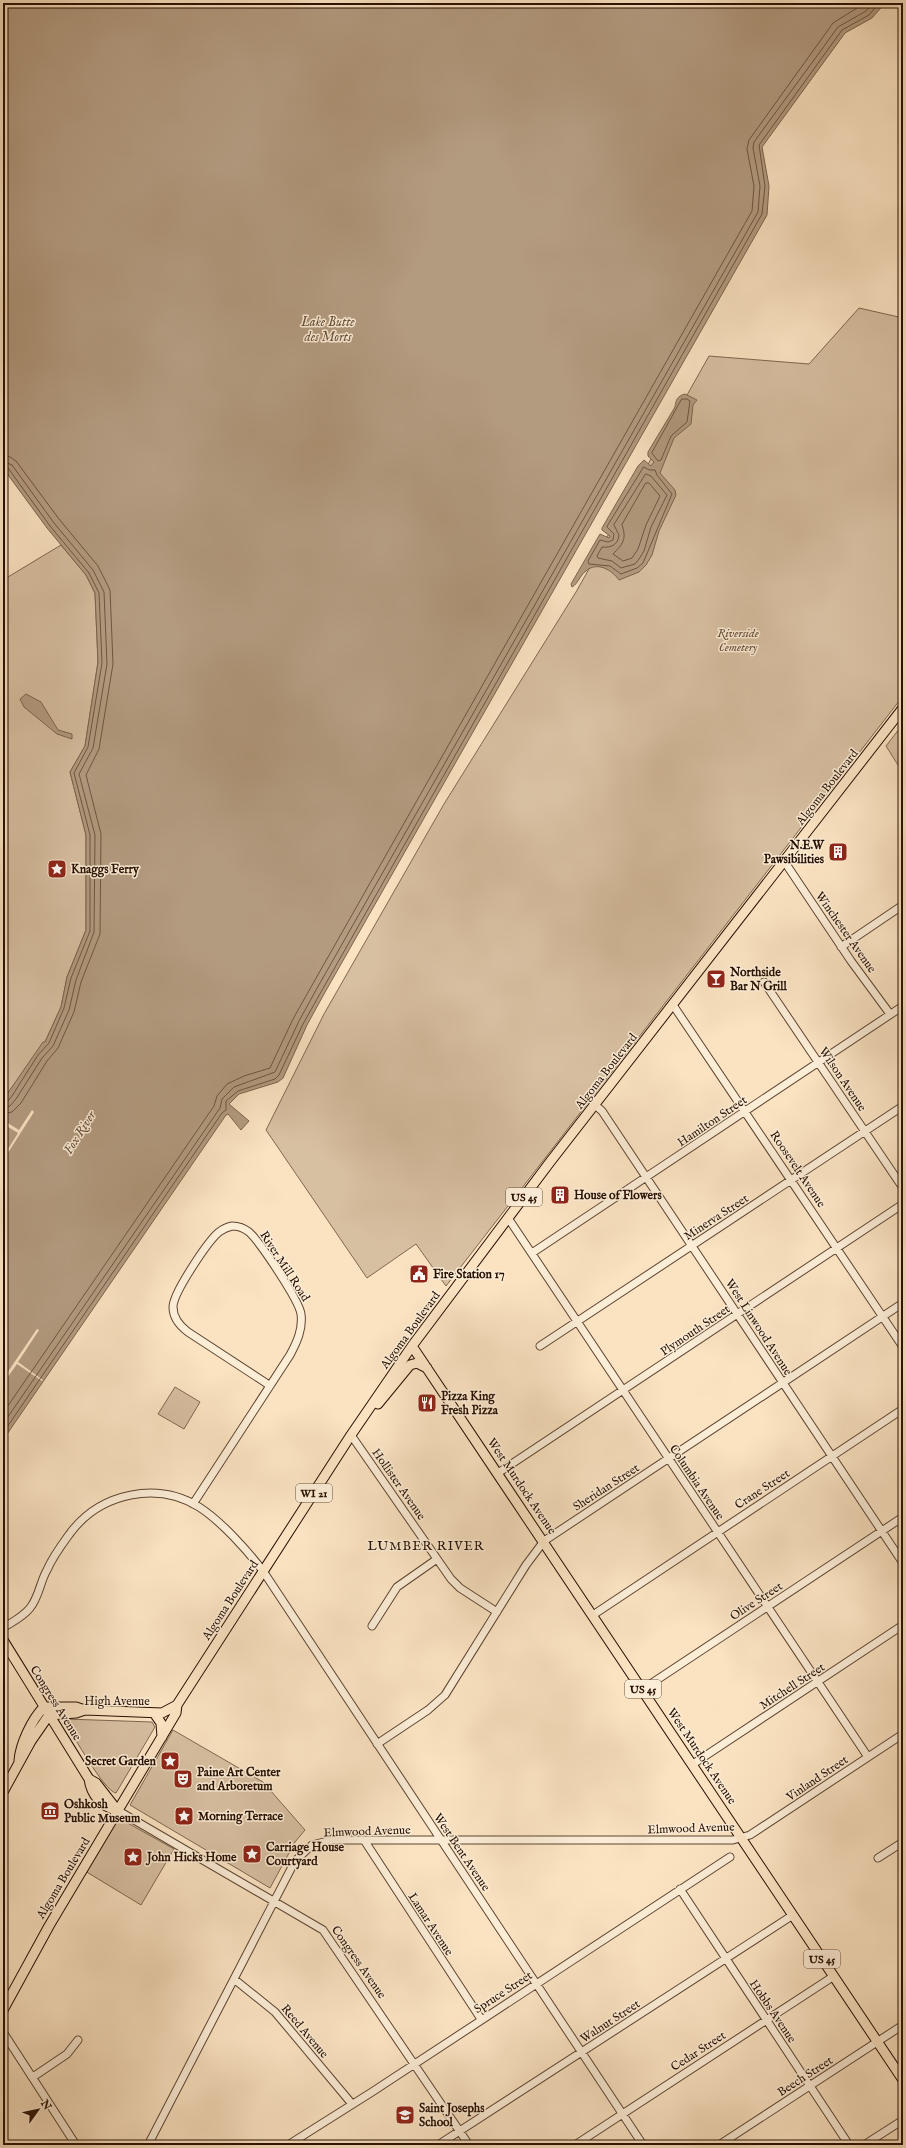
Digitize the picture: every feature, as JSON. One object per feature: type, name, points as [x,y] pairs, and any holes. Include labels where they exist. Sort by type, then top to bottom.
[{"type":"main road","name":"Algoma Boulevard","points":[[3,2010],[48,1926],[116,1810],[162,1737],[176,1713],[177,1706],[364,1415],[412,1346],[508,1218],[903,708]]},
{"type":"main road","name":"West Murdock Avenue","points":[[412,1346],[544,1541],[903,2080]]},
{"type":"main road","points":[[364,1415],[380,1402],[410,1365],[417,1363],[428,1369]]},
{"type":"main road","name":"Congress Avenue","points":[[3,1640],[88,1778],[90,1786],[100,1803],[106,1808],[116,1810]]},
{"type":"main road","name":"High Avenue","points":[[47,1711],[76,1713],[85,1710],[154,1713],[166,1711],[177,1706]]},
{"type":"main road","points":[[3,1792],[47,1711]]},
{"type":"main road","points":[[154,1713],[161,1723],[162,1737]]},
{"type":"street","name":"Winchester Avenue","points":[[784,861],[841,947],[890,1014]]},
{"type":"street","points":[[841,947],[903,905]]},
{"type":"street","name":"Wilson Avenue","points":[[764,982],[903,1188]]},
{"type":"street","name":"Roosevelt Avenue","points":[[673,1005],[903,1347]]},
{"type":"street","name":"Hamilton Street","points":[[532,1253],[746,1112],[903,1006]]},
{"type":"street","name":"West Linwood Avenue","points":[[595,1105],[602,1112],[903,1563]]},
{"type":"street","name":"Minerva Street","points":[[540,1346],[903,1106]]},
{"type":"street","name":"Plymouth Street","points":[[498,1473],[624,1391],[903,1204]]},
{"type":"street","name":"Columbia Avenue","points":[[508,1218],[718,1531],[817,1683],[868,1757]]},
{"type":"street","name":"River Mill Road","points":[[193,1504],[290,1354],[299,1338],[301,1327],[300,1310],[293,1296],[254,1237],[245,1229],[229,1227],[223,1229],[214,1237],[178,1290],[174,1300],[174,1315],[179,1324],[188,1332],[269,1385]]},
{"type":"street","name":"Sheridan Street","points":[[377,1744],[437,1703],[445,1695],[536,1549],[544,1541],[669,1460],[903,1304]]},
{"type":"street","name":"Crane Street","points":[[593,1615],[903,1409]]},
{"type":"street","name":"Hollister Avenue","points":[[351,1435],[455,1584],[497,1612]]},
{"type":"street","name":"West Bent Avenue","points":[[3,1628],[29,1609],[37,1595],[42,1579],[54,1557],[72,1531],[97,1508],[124,1496],[148,1493],[172,1496],[193,1504],[215,1520],[263,1571],[440,1841],[643,2145]]},
{"type":"street","name":"Olive Street","points":[[643,1689],[903,1517]]},
{"type":"street","points":[[372,1626],[397,1586],[437,1559]]},
{"type":"street","name":"Mitchell Street","points":[[693,1764],[903,1625]]},
{"type":"street","name":"Vinland Street","points":[[742,1838],[750,1835],[903,1734]]},
{"type":"street","name":"Congress Avenue","points":[[116,1810],[325,1932],[469,2145]]},
{"type":"street","name":"Elmwood Avenue","points":[[148,2145],[295,1861],[306,1850],[324,1841],[733,1840],[742,1838]]},
{"type":"street","name":"Lamar Avenue","points":[[364,1840],[481,2020]]},
{"type":"street","points":[[878,1858],[903,1842]]},
{"type":"street","name":"Spruce Street","points":[[288,2145],[297,2143],[414,2063],[730,1857]]},
{"type":"street","name":"Hobbs Avenue","points":[[680,1889],[849,2145]]},
{"type":"street","name":"Walnut Street","points":[[438,2145],[793,1915]]},
{"type":"street","name":"Cedar Street","points":[[575,2145],[834,1976]]},
{"type":"street","name":"Reed Avenue","points":[[234,1979],[275,2012],[352,2104]]},
{"type":"street","name":"Beech Street","points":[[719,2145],[903,2025]]},
{"type":"street","points":[[3,2032],[76,2145]]},
{"type":"street","points":[[33,2077],[67,2054],[78,2040]]},
{"type":"street","points":[[864,2145],[903,2120]]},
{"type":"green space","name":"Riverside Cemetery","points":[[859,308],[903,318],[903,696],[446,1286],[416,1244],[367,1278],[266,1130],[324,1014],[444,804],[576,592],[709,356],[809,364]]},
{"type":"green space","points":[[61,545],[86,575],[95,593],[98,662],[85,746],[70,772],[86,835],[86,930],[67,977],[61,1007],[45,1042],[3,1100],[3,580]]},
{"type":"green space","points":[[903,724],[903,773],[886,746]]},
{"type":"green space","points":[[175,1387],[200,1402],[184,1429],[158,1414]]},
{"type":"green space","points":[[66,1719],[152,1722],[155,1727],[116,1793],[104,1783],[81,1750],[65,1722]]},
{"type":"green space","points":[[173,1730],[263,1782],[305,1830],[295,1842],[270,1888],[130,1805]]},
{"type":"green space","points":[[117,1817],[174,1849],[141,1905],[85,1871]]},
{"type":"water","name":"Lake Butte des Morts","points":[[3,3],[885,3],[872,18],[845,33],[762,147],[769,186],[767,215],[324,994],[307,1025],[283,1078],[278,1082],[239,1094],[229,1104],[249,1121],[241,1130],[228,1114],[226,1115],[3,1440],[3,1100],[43,1042],[45,1042],[61,1007],[67,977],[86,930],[86,835],[70,772],[85,746],[98,662],[95,593],[86,575],[47,528],[3,468]]},
{"type":"water","points":[[685,394],[697,400],[693,405],[691,424],[674,438],[660,473],[675,490],[676,495],[659,531],[652,555],[646,565],[639,572],[619,580],[616,576],[604,568],[590,568],[572,587],[571,584],[600,534],[609,538],[610,536],[602,530],[602,528],[638,466],[644,460],[651,466],[654,462],[648,456],[648,452],[675,407],[677,399]]},
{"type":"water","points":[[26,694],[41,702],[58,730],[72,734],[72,739],[57,734],[24,707],[20,699]]},
{"type":"pier","points":[[32,1110],[34,1112],[4,1159],[3,1157],[18,1133],[3,1124],[3,1120],[19,1130]]},
{"type":"pier","points":[[37,1329],[39,1330],[18,1362],[43,1380],[42,1381],[17,1364],[3,1384],[3,1379]]},
{"type":"place","name":"N.E.W Pawsibilities","points":[[838,852]]},
{"type":"place","name":"Knaggs Ferry","points":[[57,869]]},
{"type":"place","name":"Northside Bar N Grill","points":[[716,979]]},
{"type":"place","name":"House of Flowers","points":[[560,1195]]},
{"type":"place","name":"Fire Station 17","points":[[419,1274]]},
{"type":"place","name":"Pizza King Fresh Pizza","points":[[427,1403]]},
{"type":"place","name":"Secret Garden","points":[[170,1761]]},
{"type":"place","name":"Paine Art Center and Arboretum","points":[[183,1779]]},
{"type":"place","name":"Oshkosh Public Museum","points":[[50,1811]]},
{"type":"place","name":"Morning Terrace","points":[[184,1816]]},
{"type":"place","name":"Carriage House Courtyard","points":[[252,1854]]},
{"type":"place","name":"John Hicks Home","points":[[133,1857]]},
{"type":"place","name":"Saint Josephs School","points":[[405,2115]]},
{"type":"district","name":"LUMBER RIVER","points":[[426,1545]]},
{"type":"water label","name":"Fox River","points":[[79,1132]]}]
